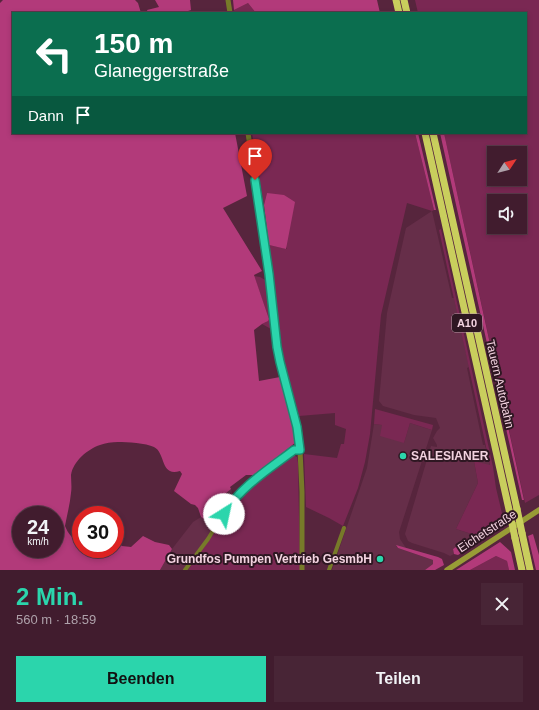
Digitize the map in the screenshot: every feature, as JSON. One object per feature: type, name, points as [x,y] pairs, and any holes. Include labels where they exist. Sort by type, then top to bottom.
[{"type":"highway","points":[[396,0],[399,12]]},
{"type":"highway","points":[[404,0],[407,12]]},
{"type":"highway","name":"Tauern Autobahn","points":[[425,134],[522,570]]},
{"type":"highway","name":"Tauern Autobahn","points":[[433,134],[530,570]]},
{"type":"main road","name":"Eichetstraße","points":[[447,570],[539,510]]},
{"type":"street","points":[[228,0],[230,12]]},
{"type":"street","points":[[248,134],[269,274],[277,347],[297,427],[300,450],[302,492],[302,570]]},
{"type":"street","points":[[185,570],[208,539],[230,503],[241,491],[294,450],[300,450]]},
{"type":"street","points":[[329,570],[344,528]]},
{"type":"shaded area","points":[[3,0],[135,0],[138,3],[141,12],[12,12],[12,134],[235,134],[247,196],[223,208],[262,271],[254,275],[269,319],[254,330],[259,381],[280,377],[294,427],[296,442],[256,475],[246,475],[230,487],[231,489],[220,498],[212,499],[213,508],[204,519],[201,517],[198,508],[195,505],[191,504],[174,491],[182,474],[180,471],[169,471],[166,468],[158,450],[154,447],[136,443],[111,442],[95,447],[82,456],[72,470],[71,497],[65,526],[72,537],[72,558],[124,558],[124,546],[131,547],[143,536],[155,542],[169,545],[172,549],[160,570],[0,570],[0,3]]},
{"type":"shaded area","points":[[155,0],[190,0],[191,10],[185,12],[148,12],[147,10],[159,7]]},
{"type":"shaded area","points":[[233,0],[377,0],[380,12],[255,12],[248,3],[234,10]]},
{"type":"shaded area","points":[[415,0],[539,0],[539,495],[525,503],[444,134],[527,134],[527,12],[418,12]]},
{"type":"shaded area","points":[[248,3],[255,12],[235,12],[234,10]]},
{"type":"shaded area","points":[[252,134],[415,134],[434,210],[432,211],[407,203],[381,315],[370,434],[365,462],[358,488],[343,526],[306,507],[304,454],[337,458],[341,444],[344,444],[346,429],[335,425],[335,413],[299,416],[283,357],[269,245],[287,249],[267,193],[264,205]]},
{"type":"shaded area","points":[[415,134],[418,134],[436,210],[434,210]]},
{"type":"shaded area","points":[[440,134],[444,134],[524,500],[522,500]]},
{"type":"shaded area","points":[[267,193],[284,195],[295,202],[286,249],[269,245],[264,205]]},
{"type":"shaded area","points":[[432,211],[452,298],[454,298],[469,367],[467,368],[483,445],[485,445],[490,466],[474,461],[478,483],[456,529],[475,535],[453,549],[454,554],[450,556],[412,543],[408,541],[405,534],[431,446],[437,447],[433,438],[440,428],[436,418],[414,415],[383,406],[379,401],[387,313],[406,228]]},
{"type":"shaded area","points":[[441,229],[505,526],[498,528],[494,522],[475,535],[456,529],[478,483],[474,461],[490,465],[439,230]]},
{"type":"shaded area","points":[[254,276],[260,277],[267,281],[273,328],[271,329],[262,324],[269,319]]},
{"type":"shaded area","points":[[375,409],[433,425],[432,430],[410,423],[404,443],[380,436],[382,425],[374,424]]},
{"type":"shaded area","points":[[410,423],[432,430],[399,532],[400,539],[406,548],[396,546],[433,560],[433,564],[425,570],[332,570],[367,468],[374,424],[382,425],[404,443]]},
{"type":"shaded area","points":[[293,455],[297,457],[298,463],[300,570],[188,570],[235,503],[247,490]]},
{"type":"shaded area","points":[[231,489],[235,503],[188,570],[160,570],[172,549],[193,522],[201,517],[204,519],[212,499],[220,498]]},
{"type":"shaded area","points":[[494,522],[498,528],[458,555],[454,554],[453,549]]},
{"type":"shaded area","points":[[533,534],[539,555],[539,570],[536,570],[528,536]]},
{"type":"shaded area","points":[[500,542],[511,552],[515,570],[509,570],[507,561],[496,556],[470,570],[456,570]]},
{"type":"shaded area","points":[[396,545],[438,557],[442,559],[444,565],[435,570],[425,570],[433,564],[433,560],[398,548]]},
{"type":"shaded area","points":[[496,556],[507,561],[509,570],[470,570]]},
{"type":"place","name":"SALESIANER","points":[[403,456]]},
{"type":"place","name":"Grundfos Pumpen Vertrieb GesmbH","points":[[380,559]]},
{"type":"route","points":[[224,514],[230,503],[241,491],[294,450],[300,450],[297,427],[277,347],[269,274],[255,180]]}]
